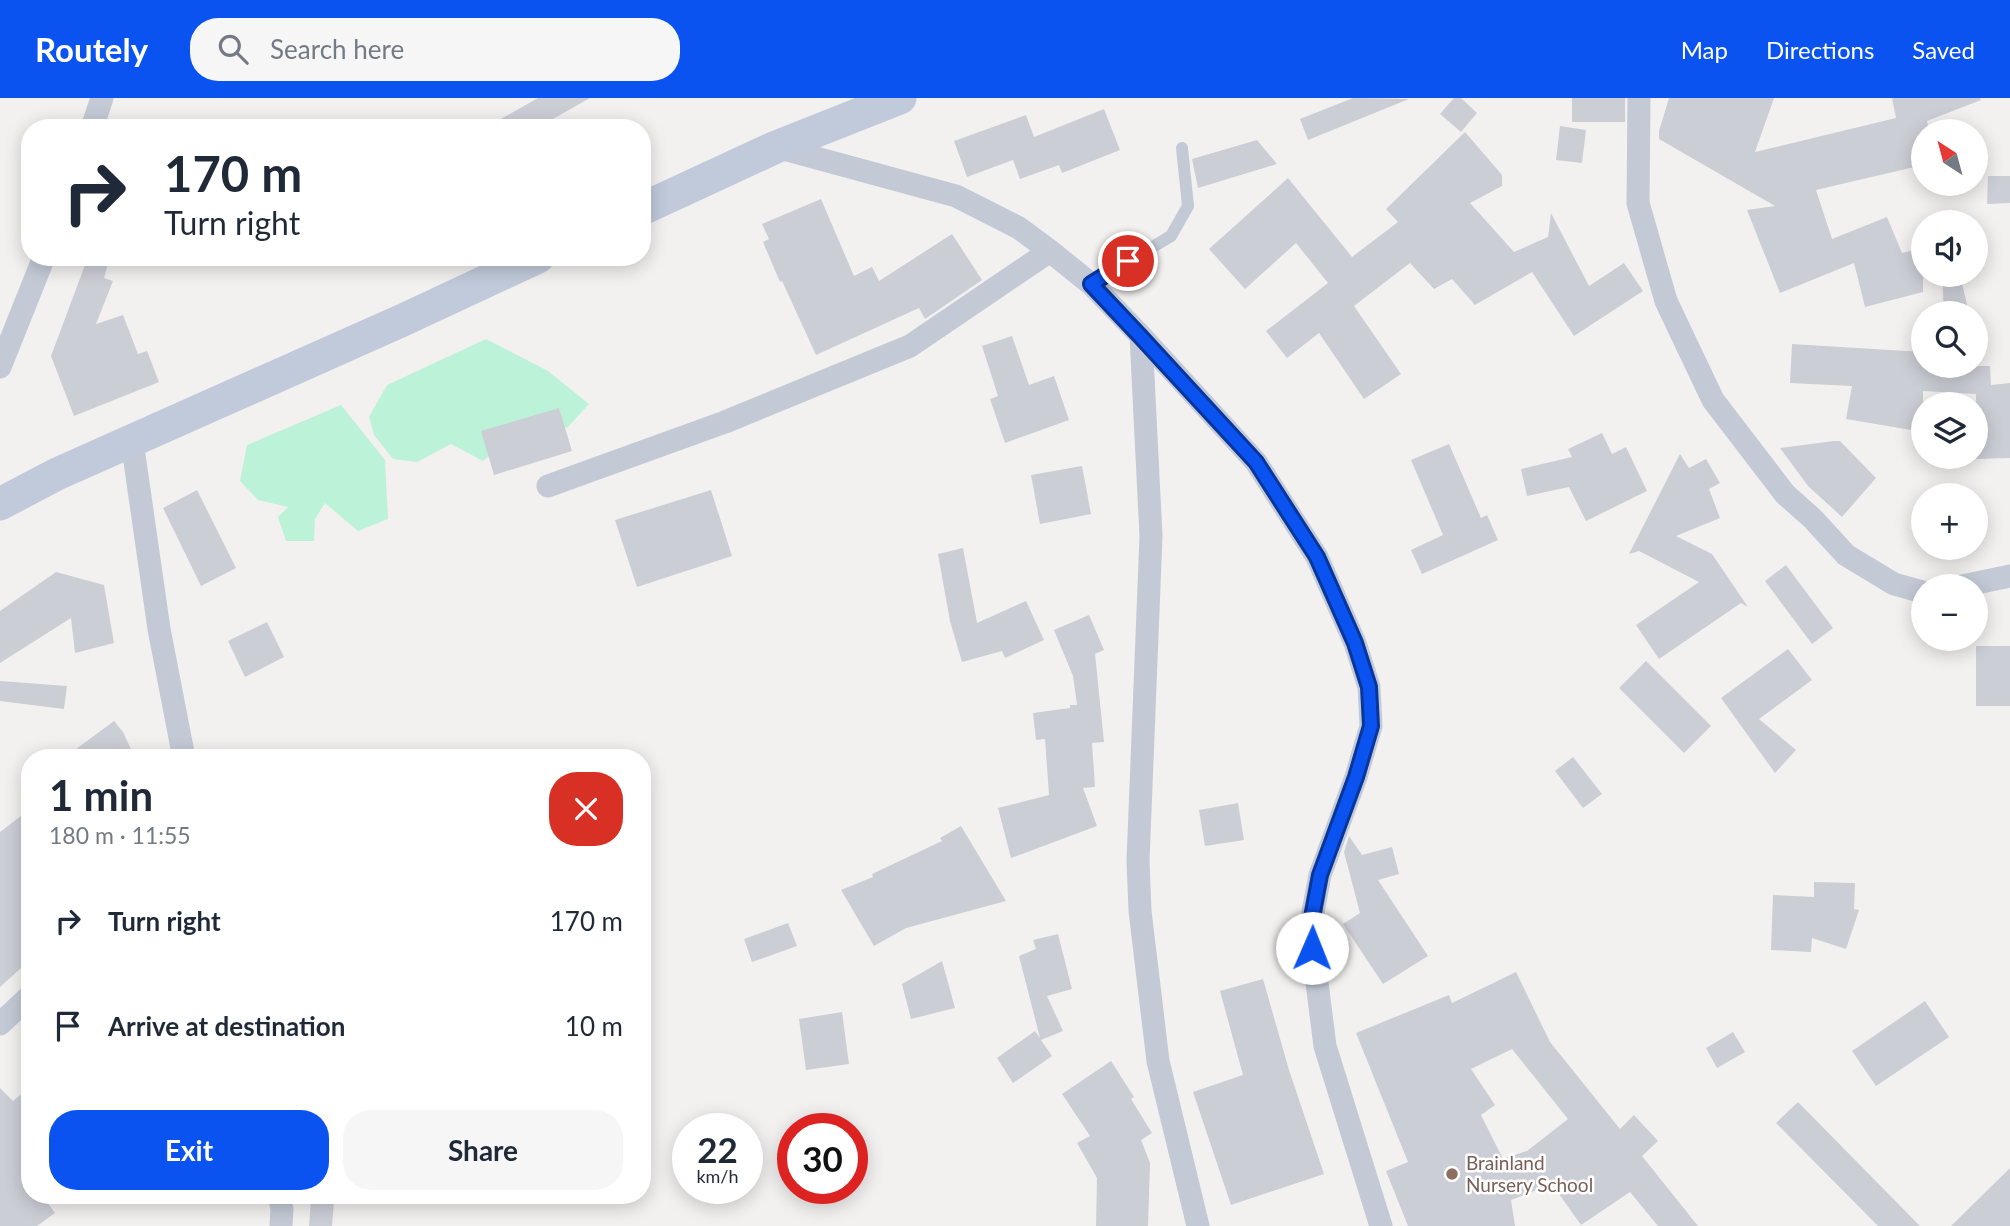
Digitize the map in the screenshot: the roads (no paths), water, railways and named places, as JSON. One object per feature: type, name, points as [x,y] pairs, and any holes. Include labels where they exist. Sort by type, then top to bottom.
[{"type":"main road","points":[[651,205],[776,147],[900,98]]},
{"type":"main road","points":[[0,504],[57,474],[518,266]]},
{"type":"street","points":[[95,119],[102,98]]},
{"type":"street","points":[[1639,98],[1638,203],[1666,301],[1713,400],[1785,494],[1813,519],[1846,555],[1894,584],[1911,589]]},
{"type":"street","points":[[776,147],[956,196],[1019,228],[1050,251],[1091,284],[1256,462],[1317,557],[1355,643],[1369,687],[1371,726],[1356,777],[1320,875],[1310,928],[1325,1046],[1381,1226]]},
{"type":"street","points":[[548,486],[725,422],[910,346],[1050,251]]},
{"type":"street","points":[[0,367],[40,266]]},
{"type":"street","points":[[1140,336],[1151,536],[1138,861],[1140,911],[1158,1061],[1198,1226]]},
{"type":"street","points":[[132,441],[159,629],[182,749]]},
{"type":"street","points":[[1988,581],[2010,576]]},
{"type":"street","points":[[0,1024],[21,1004]]},
{"type":"street","points":[[281,1204],[281,1226]]},
{"type":"lane","points":[[1091,284],[1171,236],[1188,206],[1182,148]]},
{"type":"place","name":"Brainland Nursery School","points":[[1452,1174]]}]
